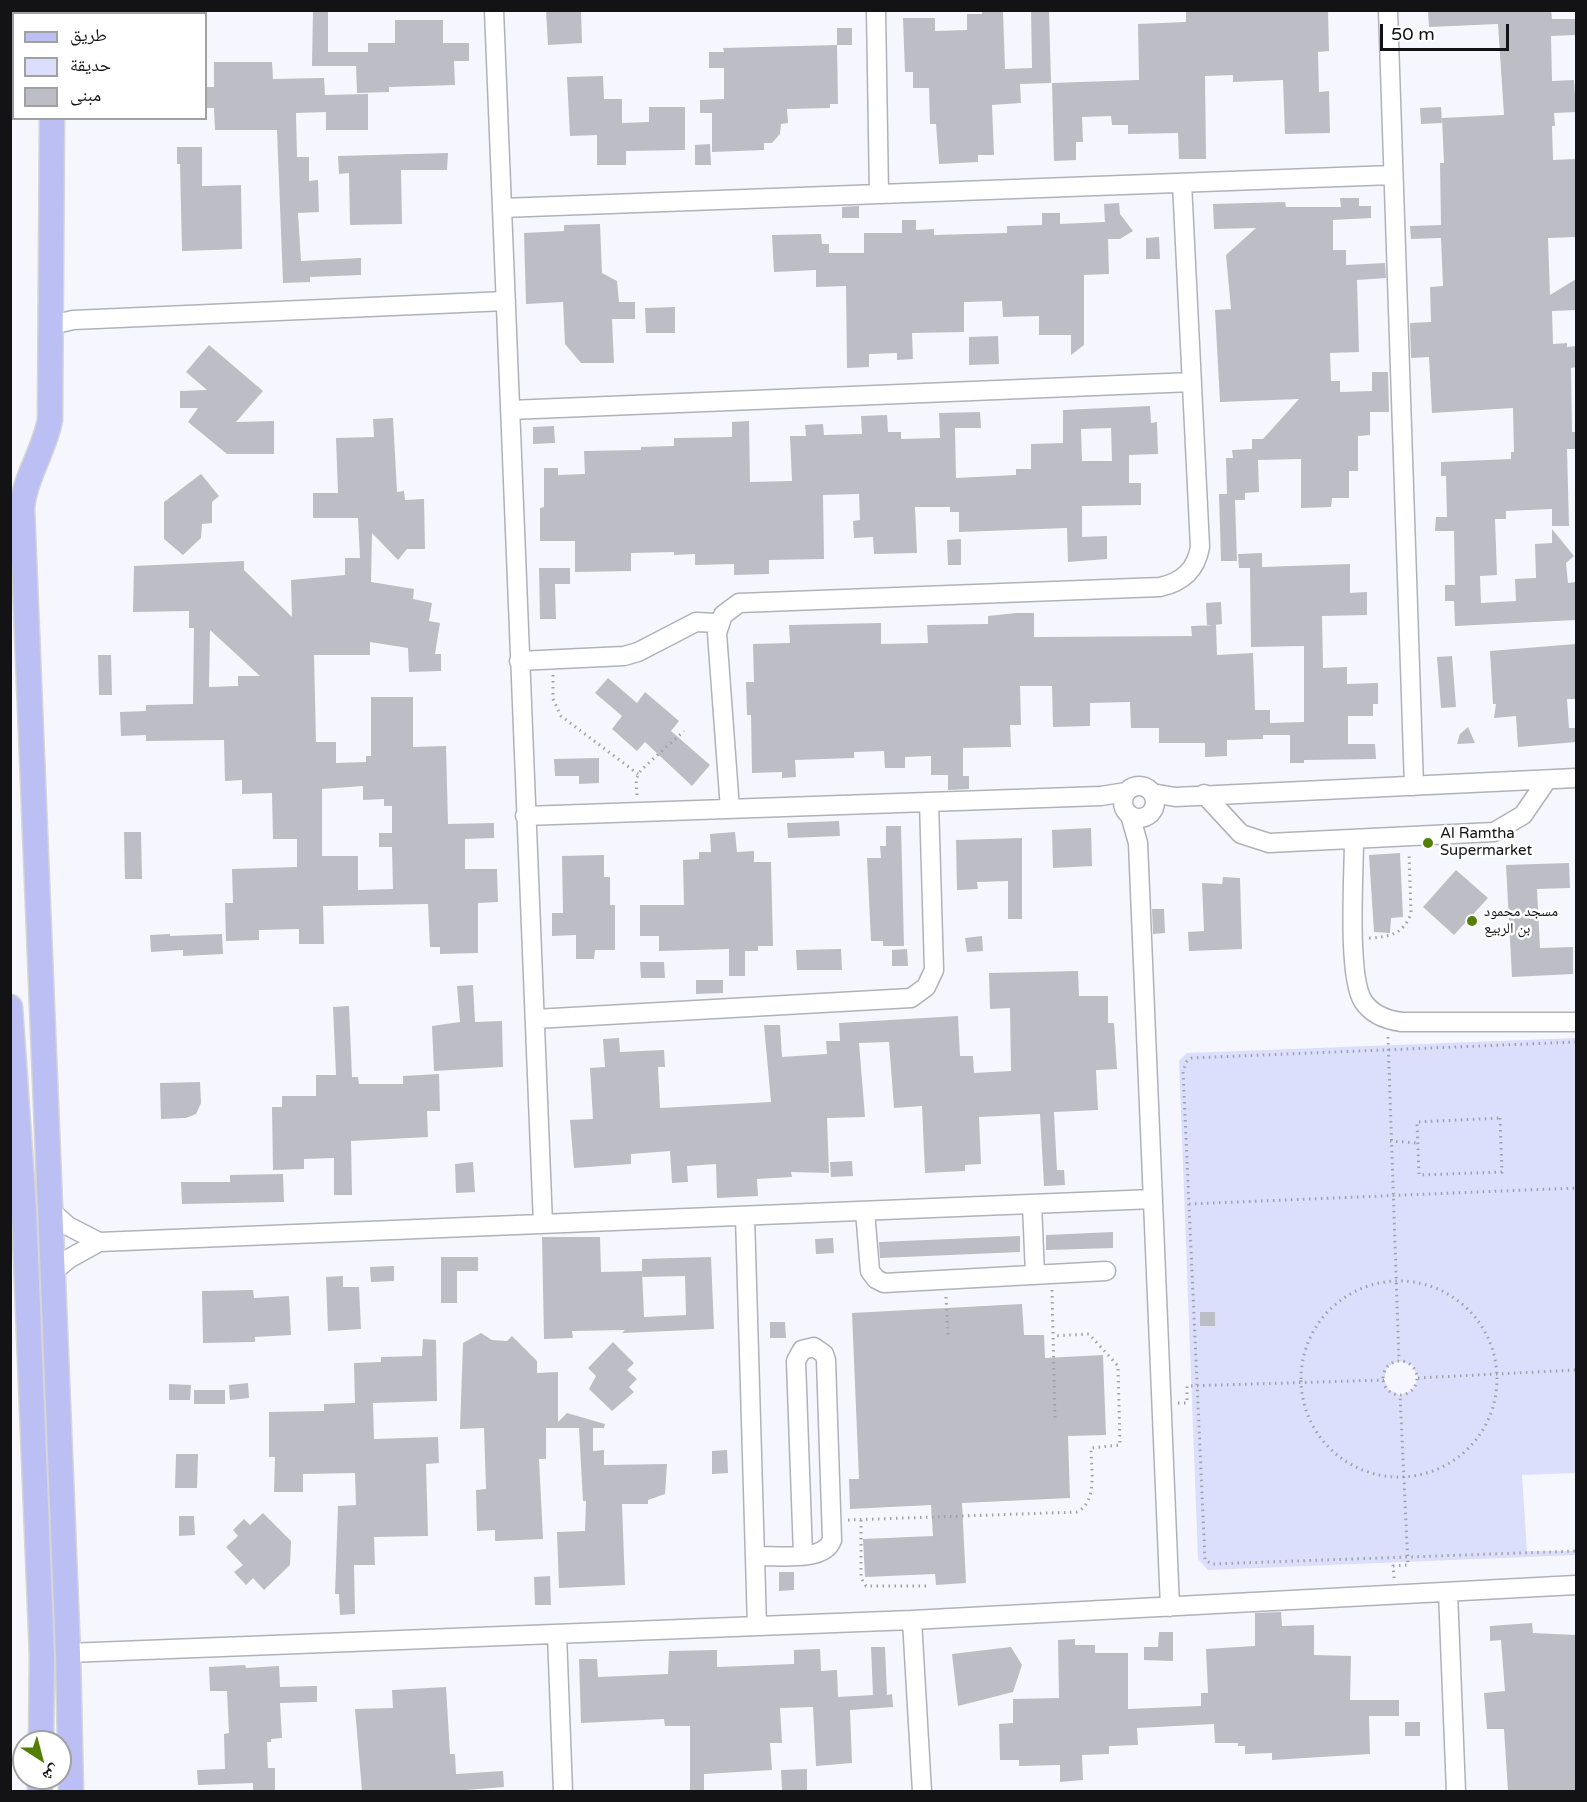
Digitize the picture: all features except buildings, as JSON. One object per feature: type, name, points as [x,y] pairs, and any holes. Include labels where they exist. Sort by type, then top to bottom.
[{"type":"main road","points":[[52,120],[59,320],[50,420],[43,449],[18,488],[22,508],[51,1211],[71,1791]]},
{"type":"main road","points":[[10,1007],[17,1219],[27,1287],[42,1656],[41,1730]]},
{"type":"street","points":[[494,10],[543,1224]]},
{"type":"street","points":[[876,10],[879,194]]},
{"type":"street","points":[[1388,10],[1414,786]]},
{"type":"street","points":[[502,208],[1392,175]]},
{"type":"street","points":[[730,809],[717,633],[719,623],[730,608],[748,602],[1160,587],[1180,581],[1194,566],[1200,547],[1182,183]]},
{"type":"street","points":[[59,320],[506,301]]},
{"type":"street","points":[[510,410],[1192,382]]},
{"type":"street","points":[[519,661],[624,656],[638,652],[696,622],[719,623]]},
{"type":"street","points":[[525,816],[1101,796],[1139,805],[1175,796],[1204,794],[1576,778]]},
{"type":"street","points":[[1204,794],[1233,827],[1259,842],[1354,840],[1484,834],[1504,828],[1523,815],[1547,780]]},
{"type":"street","points":[[535,1019],[911,998],[926,987],[934,970],[929,802]]},
{"type":"street","points":[[1139,805],[1138,843],[1170,1607]]},
{"type":"street","points":[[1354,840],[1354,938],[1357,988],[1369,1009],[1390,1021],[1576,1022]]},
{"type":"street","points":[[53,1272],[70,1258],[99,1242],[1153,1199]]},
{"type":"street","points":[[1032,1204],[1044,1274]]},
{"type":"street","points":[[51,1211],[68,1226],[99,1242]]},
{"type":"street","points":[[865,1211],[869,1266],[876,1279],[884,1283],[1106,1271]]},
{"type":"street","points":[[745,1216],[758,1626]]},
{"type":"street","points":[[10,1265],[27,1287]]},
{"type":"street","points":[[755,1556],[818,1555],[828,1548],[832,1540],[826,1360],[819,1350],[808,1348],[798,1355],[796,1361],[803,1555]]},
{"type":"street","points":[[68,1653],[912,1620],[1576,1585]]},
{"type":"street","points":[[1448,1592],[1456,1791]]},
{"type":"street","points":[[912,1620],[922,1791]]},
{"type":"street","points":[[557,1634],[563,1791]]},
{"type":"path","points":[[552,660],[553,699],[561,716],[638,774]]},
{"type":"path","points":[[638,812],[638,774],[684,731]]},
{"type":"path","points":[[1354,938],[1395,935],[1408,922],[1412,913],[1409,837]]},
{"type":"path","points":[[1390,1021],[1387,1051],[1399,1361]]},
{"type":"path","points":[[1576,1042],[1192,1058],[1187,1061],[1183,1071],[1203,1557],[1207,1562],[1576,1551]]},
{"type":"path","points":[[1500,1118],[1502,1172],[1419,1175],[1418,1143],[1417,1122],[1500,1118]]},
{"type":"path","points":[[1390,1141],[1418,1143]]},
{"type":"path","points":[[1188,1204],[1576,1188]]},
{"type":"path","points":[[1044,1274],[1053,1336],[1055,1418]]},
{"type":"path","points":[[946,1280],[948,1335]]},
{"type":"path","points":[[1396,1281],[1433,1287],[1466,1306],[1488,1337],[1497,1374],[1496,1396],[1489,1417],[1478,1436],[1464,1452],[1436,1469],[1404,1477],[1381,1476],[1360,1470],[1340,1459],[1324,1444],[1307,1415],[1300,1382],[1306,1349],[1312,1333],[1327,1312],[1347,1295],[1370,1285],[1396,1281]]},
{"type":"path","points":[[831,1521],[1077,1512],[1083,1509],[1090,1499],[1091,1448],[1120,1445],[1118,1366],[1089,1334],[1053,1336]]},
{"type":"path","points":[[1399,1361],[1412,1365],[1418,1378],[1413,1390],[1400,1395],[1389,1390],[1383,1380],[1387,1367],[1399,1361]]},
{"type":"path","points":[[1418,1378],[1576,1370]]},
{"type":"path","points":[[1163,1404],[1187,1403],[1187,1386],[1196,1385],[1383,1380]]},
{"type":"path","points":[[1395,1594],[1394,1566],[1408,1565],[1400,1395]]},
{"type":"path","points":[[861,1520],[861,1578],[866,1586],[930,1586]]},
{"type":"green space","points":[[1576,1038],[1576,1473],[1522,1475],[1527,1551],[1576,1551],[1576,1555],[1208,1570],[1198,1559],[1179,1061],[1187,1053]],"holes":[[[1399,1361],[1412,1365],[1418,1378],[1413,1390],[1400,1395],[1389,1390],[1384,1380],[1387,1367]]]},
{"type":"place","name":"Al Ramtha Supermarket","points":[[1428,843]]},
{"type":"place","name":"مسجد محمود بن الربيع","points":[[1472,921]]}]
